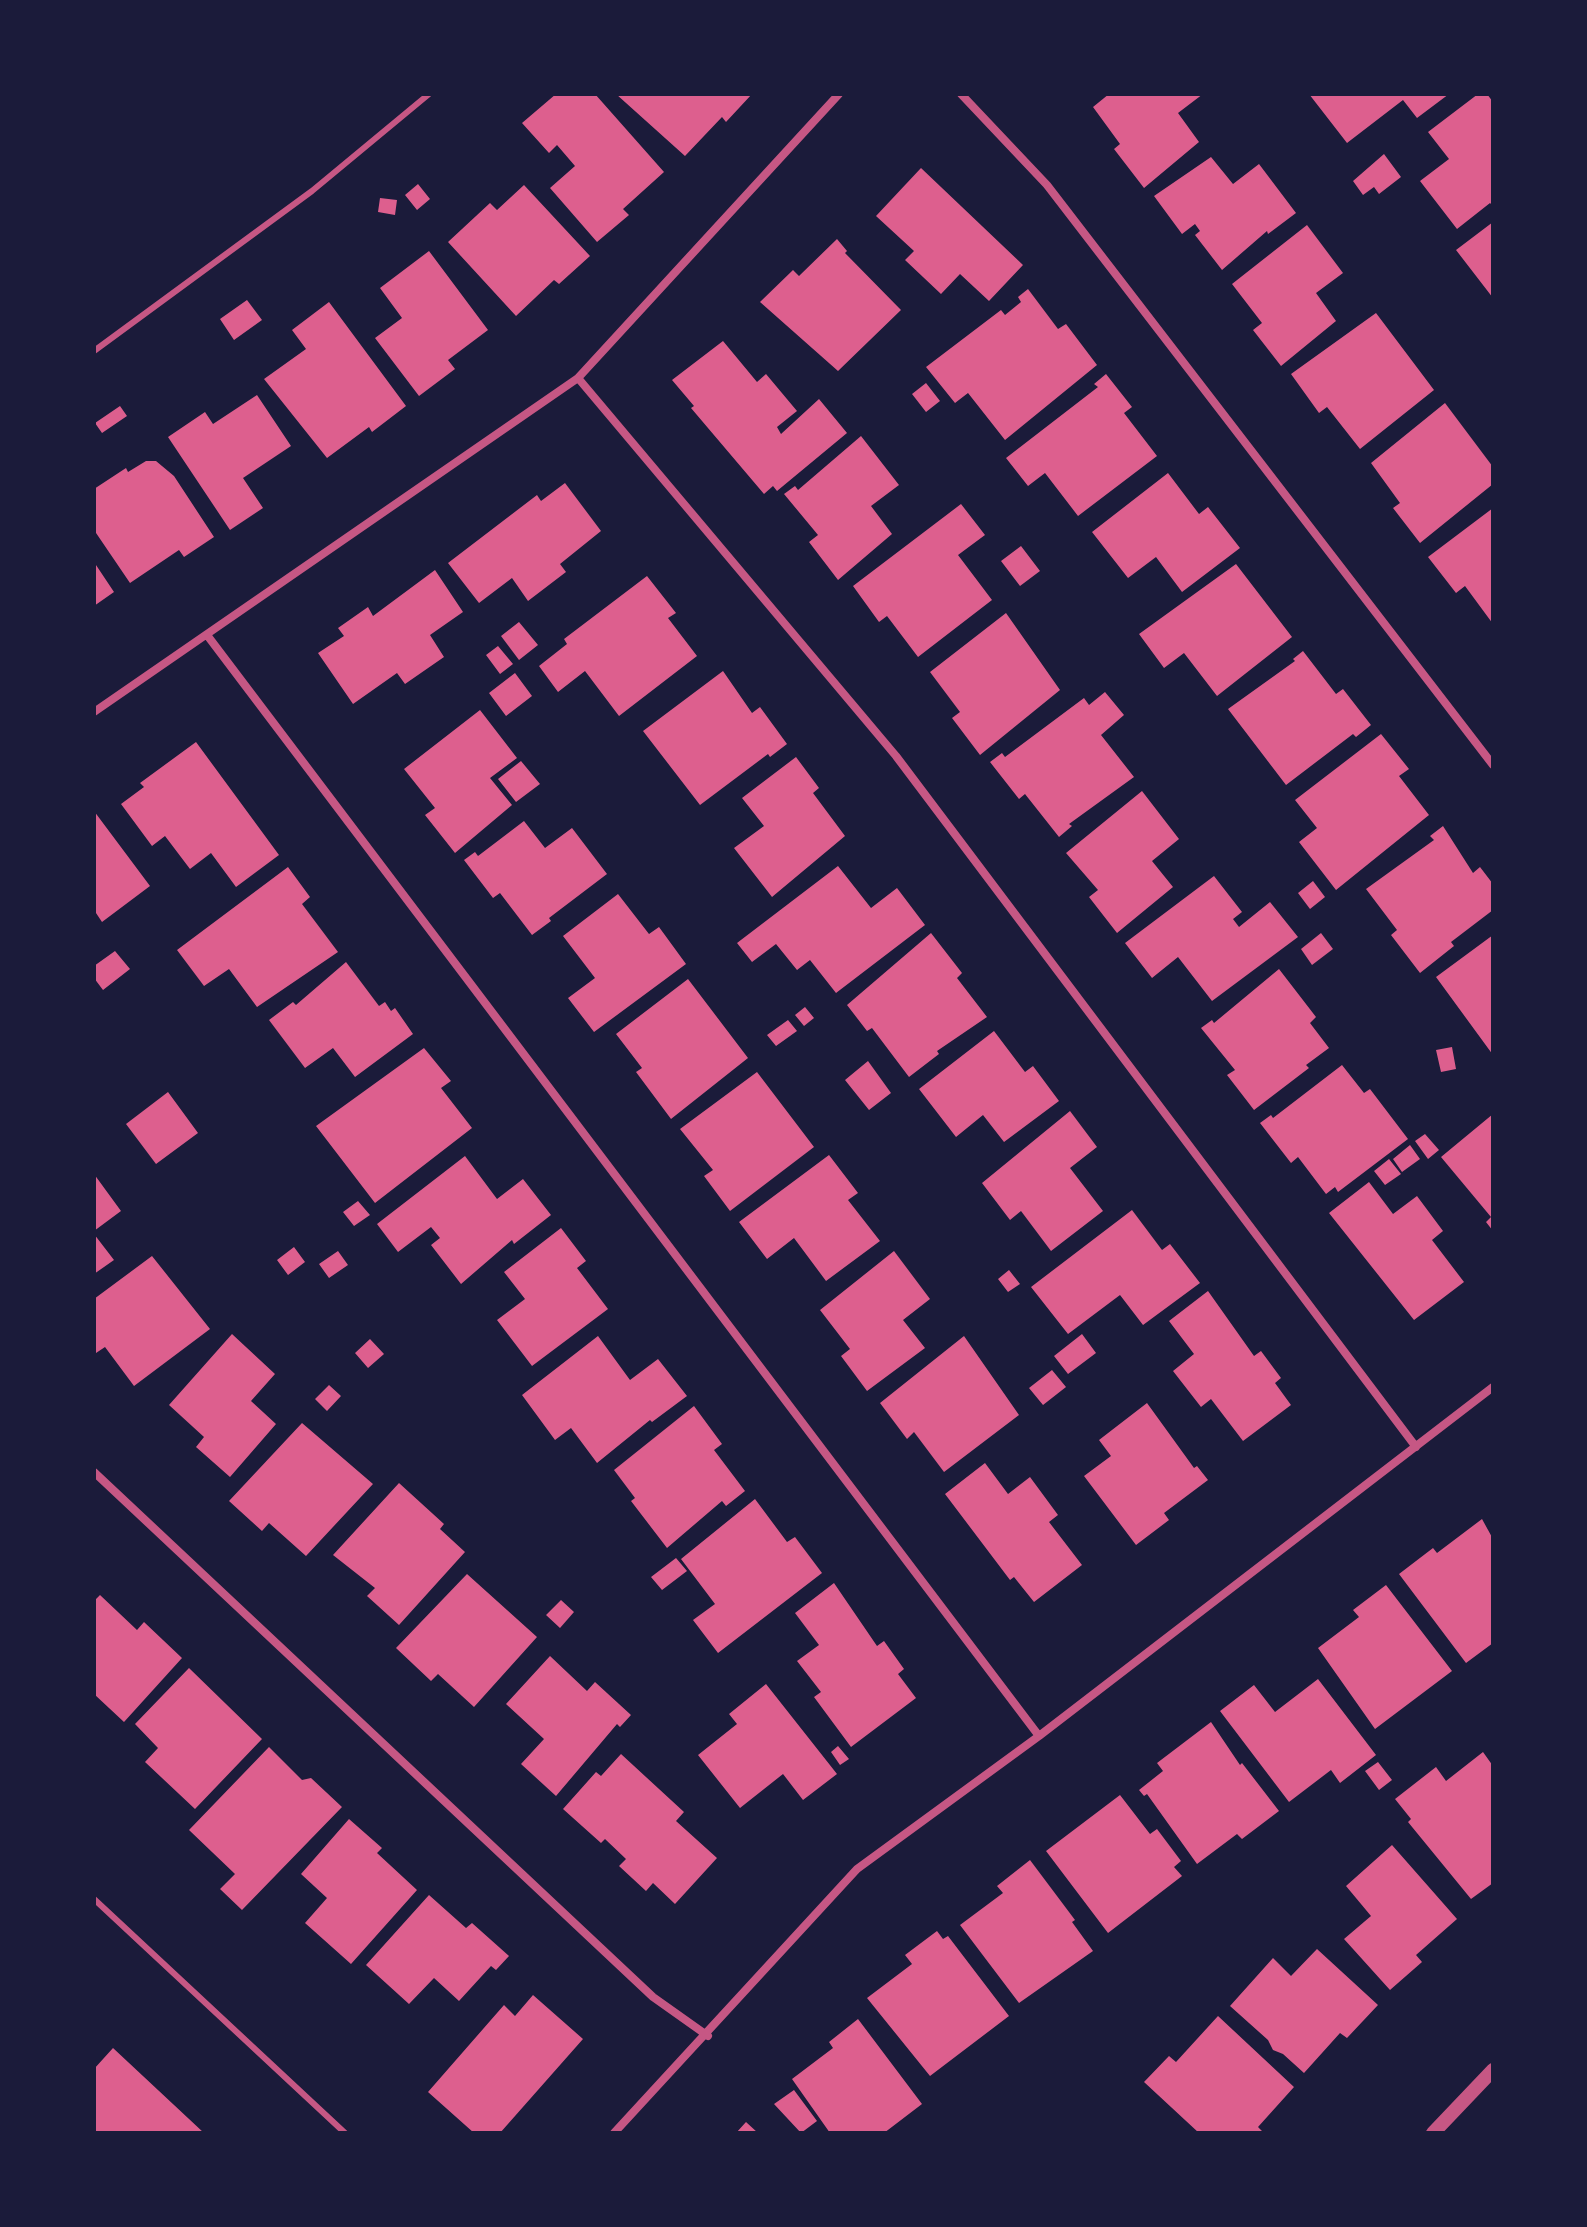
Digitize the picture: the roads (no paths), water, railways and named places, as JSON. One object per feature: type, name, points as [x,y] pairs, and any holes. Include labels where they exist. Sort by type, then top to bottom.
[{"type":"street","points":[[94,712],[578,378],[839,94]]},
{"type":"street","points":[[961,94],[1047,185],[1493,765]]},
{"type":"street","points":[[578,378],[896,756],[1416,1447]]},
{"type":"street","points":[[207,635],[1039,1736]]},
{"type":"street","points":[[614,2133],[708,2036],[857,1869],[1039,1736],[1493,1387]]},
{"type":"street","points":[[94,1472],[653,1997],[708,2036]]},
{"type":"street","points":[[1433,2133],[1493,2070]]},
{"type":"lane","points":[[94,351],[312,191],[429,94]]},
{"type":"lane","points":[[94,1899],[345,2133]]}]
